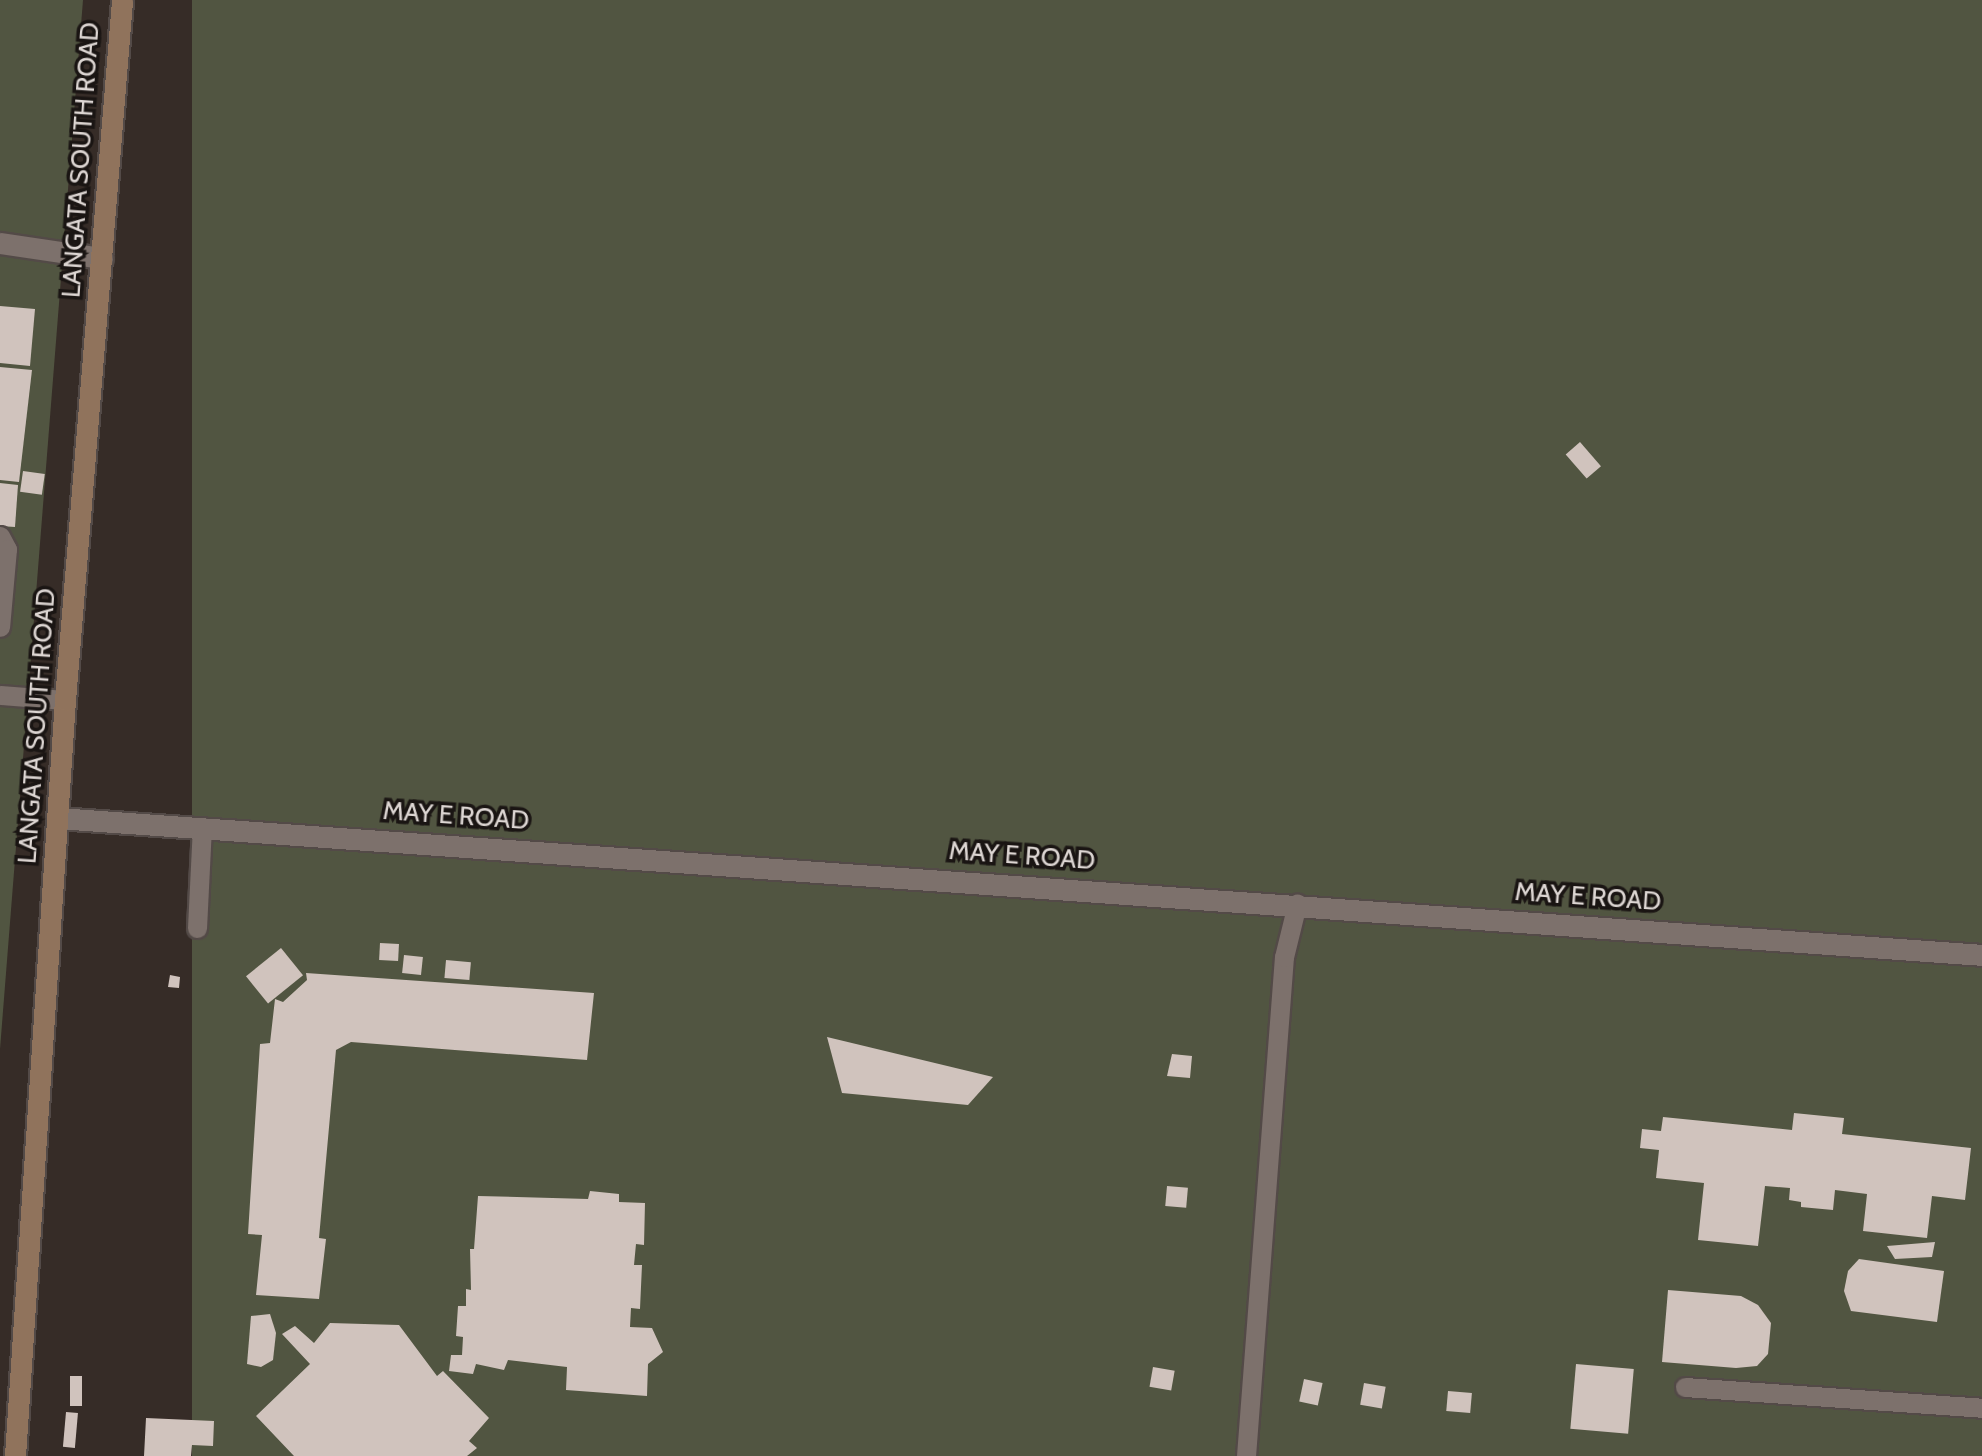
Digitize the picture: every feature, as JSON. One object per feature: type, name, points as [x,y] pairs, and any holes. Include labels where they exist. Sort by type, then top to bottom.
[{"type":"street","name":"LANGATA SOUTH ROAD","points":[[15,1456],[65,700],[122,0]]},
{"type":"street","points":[[0,243],[102,258]]},
{"type":"street","name":"MAY E ROAD","points":[[58,818],[1297,904],[1982,955]]},
{"type":"lane","points":[[0,536],[7,549],[0,626]]},
{"type":"lane","points":[[0,695],[65,700]]},
{"type":"lane","points":[[197,928],[202,827]]},
{"type":"lane","points":[[1246,1456],[1284,957],[1297,904]]},
{"type":"lane","points":[[1685,1387],[1982,1408]]},
{"type":"green space","points":[[0,0],[83,0],[0,1049]]},
{"type":"green space","points":[[192,0],[1982,0],[1982,1456],[192,1456]]},
{"type":"building","points":[[0,306],[35,309],[30,366],[0,363]]},
{"type":"building","points":[[0,367],[32,370],[19,482],[0,480]]},
{"type":"building","points":[[1580,442],[1601,466],[1587,479],[1566,454]]},
{"type":"building","points":[[23,471],[45,474],[42,495],[20,492]]},
{"type":"building","points":[[0,483],[18,485],[15,527],[0,526]]},
{"type":"building","points":[[380,943],[399,944],[398,961],[379,960]]},
{"type":"building","points":[[281,948],[303,975],[268,1004],[246,976]]},
{"type":"building","points":[[404,955],[423,957],[421,975],[402,973]]},
{"type":"building","points":[[446,960],[471,962],[469,980],[444,978]]},
{"type":"building","points":[[306,973],[594,993],[587,1060],[351,1042],[336,1050],[319,1238],[326,1239],[319,1299],[256,1295],[262,1235],[248,1234],[260,1044],[270,1043],[275,999],[283,1002],[307,980]]},
{"type":"building","points":[[170,975],[180,977],[179,988],[168,987]]},
{"type":"building","points":[[827,1037],[993,1077],[968,1105],[842,1093]]},
{"type":"building","points":[[1172,1054],[1192,1056],[1190,1078],[1167,1076]]},
{"type":"building","points":[[1794,1113],[1844,1118],[1842,1134],[1971,1148],[1965,1200],[1932,1196],[1927,1238],[1863,1231],[1867,1194],[1835,1190],[1833,1210],[1801,1207],[1801,1202],[1789,1200],[1790,1188],[1765,1186],[1758,1246],[1698,1240],[1704,1183],[1656,1178],[1659,1150],[1640,1148],[1642,1129],[1661,1131],[1663,1117],[1792,1130]]},
{"type":"building","points":[[1167,1186],[1188,1188],[1186,1208],[1165,1206]]},
{"type":"building","points":[[590,1191],[619,1194],[619,1202],[645,1203],[644,1245],[636,1244],[634,1265],[642,1265],[640,1309],[631,1308],[630,1327],[652,1328],[663,1352],[648,1364],[647,1396],[566,1390],[567,1367],[508,1360],[504,1370],[476,1364],[473,1374],[449,1371],[451,1355],[462,1355],[463,1337],[456,1336],[458,1306],[466,1306],[466,1289],[471,1290],[470,1249],[474,1249],[478,1196],[588,1199]]},
{"type":"building","points":[[1935,1242],[1932,1257],[1895,1259],[1887,1246]]},
{"type":"building","points":[[1859,1259],[1944,1271],[1937,1322],[1851,1311],[1844,1291],[1848,1271]]},
{"type":"building","points":[[1668,1290],[1741,1296],[1758,1305],[1771,1323],[1768,1354],[1757,1366],[1736,1368],[1662,1362]]},
{"type":"building","points":[[270,1314],[276,1333],[273,1360],[261,1367],[247,1364],[251,1316]]},
{"type":"building","points":[[330,1323],[399,1325],[437,1376],[443,1371],[489,1418],[469,1441],[477,1448],[467,1456],[294,1456],[256,1416],[310,1364],[282,1334],[295,1326],[314,1343]]},
{"type":"building","points":[[1576,1364],[1634,1369],[1628,1434],[1570,1429]]},
{"type":"building","points":[[1153,1367],[1175,1371],[1171,1391],[1150,1387]]},
{"type":"building","points":[[70,1376],[82,1376],[82,1406],[70,1406]]},
{"type":"building","points":[[1304,1379],[1323,1383],[1318,1405],[1299,1401]]},
{"type":"building","points":[[1364,1383],[1386,1387],[1382,1408],[1360,1405]]},
{"type":"building","points":[[1448,1391],[1472,1393],[1470,1413],[1446,1411]]},
{"type":"building","points":[[66,1412],[78,1413],[75,1448],[63,1447]]},
{"type":"building","points":[[146,1418],[214,1421],[213,1446],[192,1445],[191,1456],[144,1456]]}]
